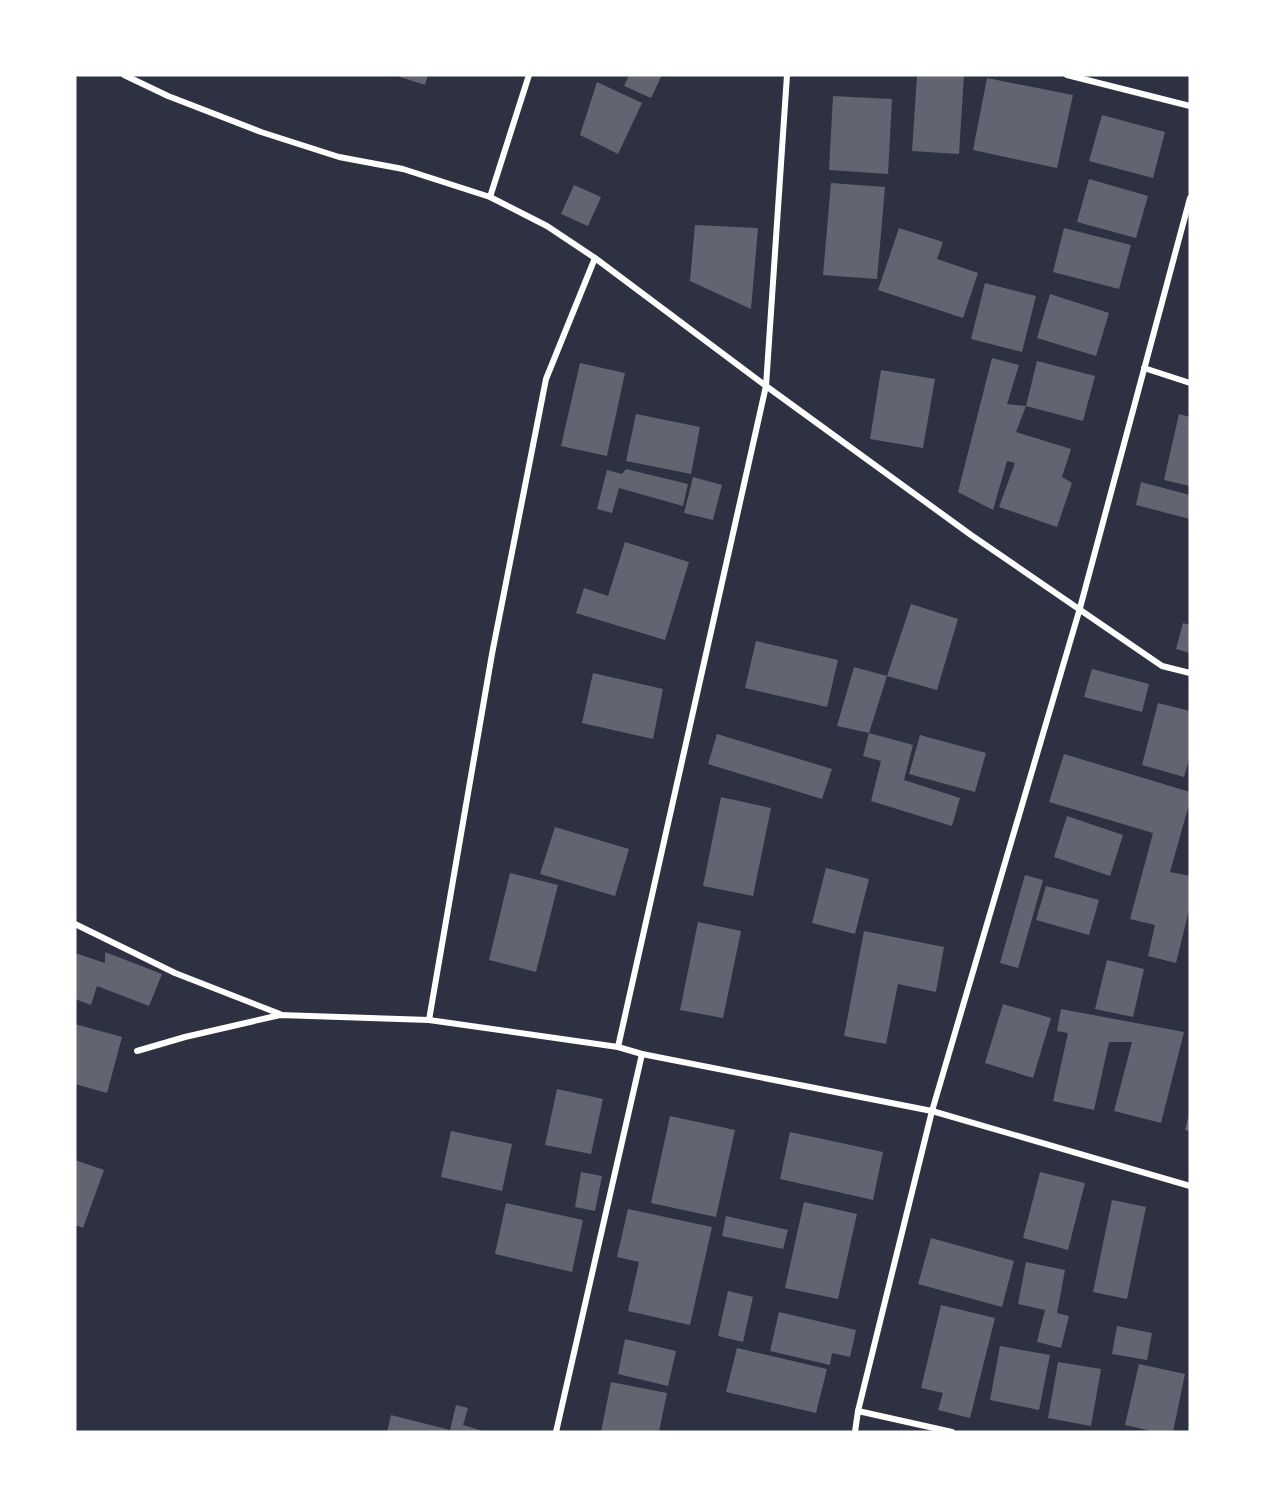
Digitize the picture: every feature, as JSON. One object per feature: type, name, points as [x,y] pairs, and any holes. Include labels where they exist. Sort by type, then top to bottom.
[{"type":"street","points":[[124,75],[168,96],[261,132],[339,157],[403,169],[490,197],[547,226],[595,258],[971,535],[1162,666],[1190,673]]},
{"type":"street","points":[[490,197],[529,75]]},
{"type":"street","points":[[618,1047],[766,386],[787,75]]},
{"type":"street","points":[[1067,75],[1190,106]]},
{"type":"street","points":[[855,1432],[858,1411],[932,1111],[1080,608],[1190,198]]},
{"type":"street","points":[[429,1020],[492,654],[546,379],[595,258]]},
{"type":"street","points":[[1144,368],[1190,383]]},
{"type":"street","points":[[75,924],[175,973],[280,1015]]},
{"type":"street","points":[[137,1051],[185,1037],[280,1015],[429,1020],[618,1047],[642,1054],[932,1111],[1190,1186]]},
{"type":"street","points":[[555,1432],[642,1054]]},
{"type":"street","points":[[858,1411],[952,1432]]},
{"type":"building","points":[[394,75],[428,75],[425,85]]},
{"type":"building","points":[[629,75],[662,75],[651,98],[624,86]]},
{"type":"building","points":[[917,75],[964,75],[959,154],[912,151]]},
{"type":"building","points":[[987,78],[1073,95],[1057,168],[973,150]]},
{"type":"building","points":[[597,82],[642,103],[618,154],[580,135]]},
{"type":"building","points":[[833,96],[892,99],[888,174],[829,170]]},
{"type":"building","points":[[1102,115],[1165,132],[1153,178],[1089,161]]},
{"type":"building","points":[[1089,179],[1148,196],[1136,238],[1077,222]]},
{"type":"building","points":[[831,183],[885,187],[877,279],[823,275]]},
{"type":"building","points":[[574,185],[601,197],[588,226],[561,214]]},
{"type":"building","points":[[695,225],[758,228],[751,309],[690,281]]},
{"type":"building","points":[[899,228],[943,242],[937,259],[978,273],[963,318],[878,290]]},
{"type":"building","points":[[1064,228],[1131,245],[1119,289],[1053,272]]},
{"type":"building","points":[[985,283],[1036,296],[1022,352],[971,339]]},
{"type":"building","points":[[1050,294],[1109,313],[1096,356],[1037,338]]},
{"type":"building","points":[[992,358],[1019,365],[1007,404],[1026,406],[1016,432],[1071,449],[1062,477],[1072,483],[1057,527],[999,507],[1015,463],[1007,461],[993,510],[958,492]]},
{"type":"building","points":[[1037,361],[1095,376],[1083,421],[1026,406]]},
{"type":"building","points":[[580,363],[625,373],[607,456],[561,446]]},
{"type":"building","points":[[881,370],[935,379],[923,448],[870,439]]},
{"type":"building","points":[[636,414],[700,427],[691,474],[626,461]]},
{"type":"building","points":[[1179,414],[1190,417],[1190,486],[1164,480]]},
{"type":"building","points":[[626,469],[688,484],[683,506],[619,488],[612,513],[597,509],[607,470],[622,474]]},
{"type":"building","points":[[693,477],[722,485],[713,520],[684,513]]},
{"type":"building","points":[[1141,482],[1190,495],[1190,519],[1136,505]]},
{"type":"building","points":[[625,542],[689,562],[665,640],[576,613],[584,588],[608,596]]},
{"type":"building","points":[[911,604],[958,619],[937,690],[887,676]]},
{"type":"building","points":[[1183,623],[1190,625],[1190,653],[1176,649]]},
{"type":"building","points":[[756,641],[838,660],[827,707],[745,688]]},
{"type":"building","points":[[854,667],[887,676],[869,733],[837,726]]},
{"type":"building","points":[[1092,669],[1149,684],[1142,712],[1084,697]]},
{"type":"building","points":[[593,673],[663,689],[653,739],[582,723]]},
{"type":"building","points":[[1158,703],[1190,711],[1190,756],[1184,777],[1142,765]]},
{"type":"building","points":[[869,733],[913,745],[904,780],[960,798],[952,826],[871,801],[881,761],[863,756]]},
{"type":"building","points":[[717,734],[832,769],[822,799],[708,764]]},
{"type":"building","points":[[920,735],[986,753],[975,792],[909,774]]},
{"type":"building","points":[[1064,754],[1190,792],[1190,801],[1170,872],[1190,876],[1190,906],[1176,963],[1148,956],[1155,925],[1130,919],[1153,833],[1049,802]]},
{"type":"building","points":[[721,797],[771,808],[753,896],[703,886]]},
{"type":"building","points":[[1067,816],[1123,835],[1110,876],[1054,857]]},
{"type":"building","points":[[555,827],[629,849],[615,896],[540,874]]},
{"type":"building","points":[[826,868],[869,879],[855,934],[812,923]]},
{"type":"building","points":[[510,873],[558,885],[536,972],[489,960]]},
{"type":"building","points":[[1025,875],[1043,880],[1018,968],[1000,963]]},
{"type":"building","points":[[1046,886],[1099,900],[1089,935],[1036,920]]},
{"type":"building","points":[[698,922],[741,931],[723,1018],[680,1010]]},
{"type":"building","points":[[864,931],[944,947],[936,992],[898,984],[886,1044],[844,1036]]},
{"type":"building","points":[[105,952],[162,974],[149,1006],[97,986],[91,1005],[75,999],[75,953],[105,963]]},
{"type":"building","points":[[1107,960],[1144,969],[1133,1017],[1095,1009]]},
{"type":"building","points":[[1003,1004],[1051,1018],[1033,1078],[985,1063]]},
{"type":"building","points":[[1061,1009],[1184,1032],[1161,1123],[1114,1111],[1132,1042],[1109,1042],[1094,1110],[1053,1101],[1068,1033],[1057,1031]]},
{"type":"building","points":[[75,1024],[122,1037],[107,1093],[75,1084]]},
{"type":"building","points":[[557,1089],[603,1099],[591,1154],[545,1145]]},
{"type":"building","points":[[1190,1114],[1190,1131],[1185,1130]]},
{"type":"building","points":[[670,1116],[735,1130],[716,1217],[651,1203]]},
{"type":"building","points":[[451,1131],[512,1144],[502,1191],[441,1177]]},
{"type":"building","points":[[790,1132],[883,1152],[873,1200],[780,1179]]},
{"type":"building","points":[[75,1160],[104,1170],[83,1228],[75,1225]]},
{"type":"building","points":[[581,1172],[602,1176],[595,1211],[575,1207]]},
{"type":"building","points":[[1040,1172],[1085,1183],[1068,1250],[1023,1238]]},
{"type":"building","points":[[1112,1200],[1146,1207],[1127,1299],[1093,1292]]},
{"type":"building","points":[[804,1202],[857,1214],[838,1299],[785,1288]]},
{"type":"building","points":[[506,1203],[583,1220],[572,1272],[495,1254]]},
{"type":"building","points":[[628,1209],[712,1227],[690,1325],[628,1311],[639,1262],[617,1257]]},
{"type":"building","points":[[726,1216],[788,1230],[783,1249],[722,1236]]},
{"type":"building","points":[[931,1238],[1014,1261],[1002,1307],[918,1284]]},
{"type":"building","points":[[1026,1262],[1065,1270],[1057,1313],[1069,1316],[1061,1348],[1037,1342],[1045,1310],[1018,1304]]},
{"type":"building","points":[[728,1291],[753,1297],[743,1342],[718,1336]]},
{"type":"building","points":[[941,1305],[995,1318],[970,1418],[938,1410],[943,1393],[921,1388]]},
{"type":"building","points":[[779,1312],[856,1330],[850,1357],[832,1353],[830,1365],[770,1351]]},
{"type":"building","points":[[1117,1326],[1152,1333],[1147,1360],[1112,1354]]},
{"type":"building","points":[[625,1339],[676,1351],[668,1386],[618,1374]]},
{"type":"building","points":[[1000,1346],[1050,1355],[1039,1410],[990,1400]]},
{"type":"building","points":[[737,1348],[827,1369],[816,1413],[726,1392]]},
{"type":"building","points":[[1058,1362],[1101,1369],[1091,1426],[1048,1418]]},
{"type":"building","points":[[1139,1364],[1185,1374],[1173,1432],[1155,1432],[1125,1425]]},
{"type":"building","points":[[611,1382],[667,1393],[659,1432],[601,1432]]},
{"type":"building","points":[[456,1405],[468,1408],[463,1425],[486,1432],[387,1432],[391,1415],[450,1430]]}]
